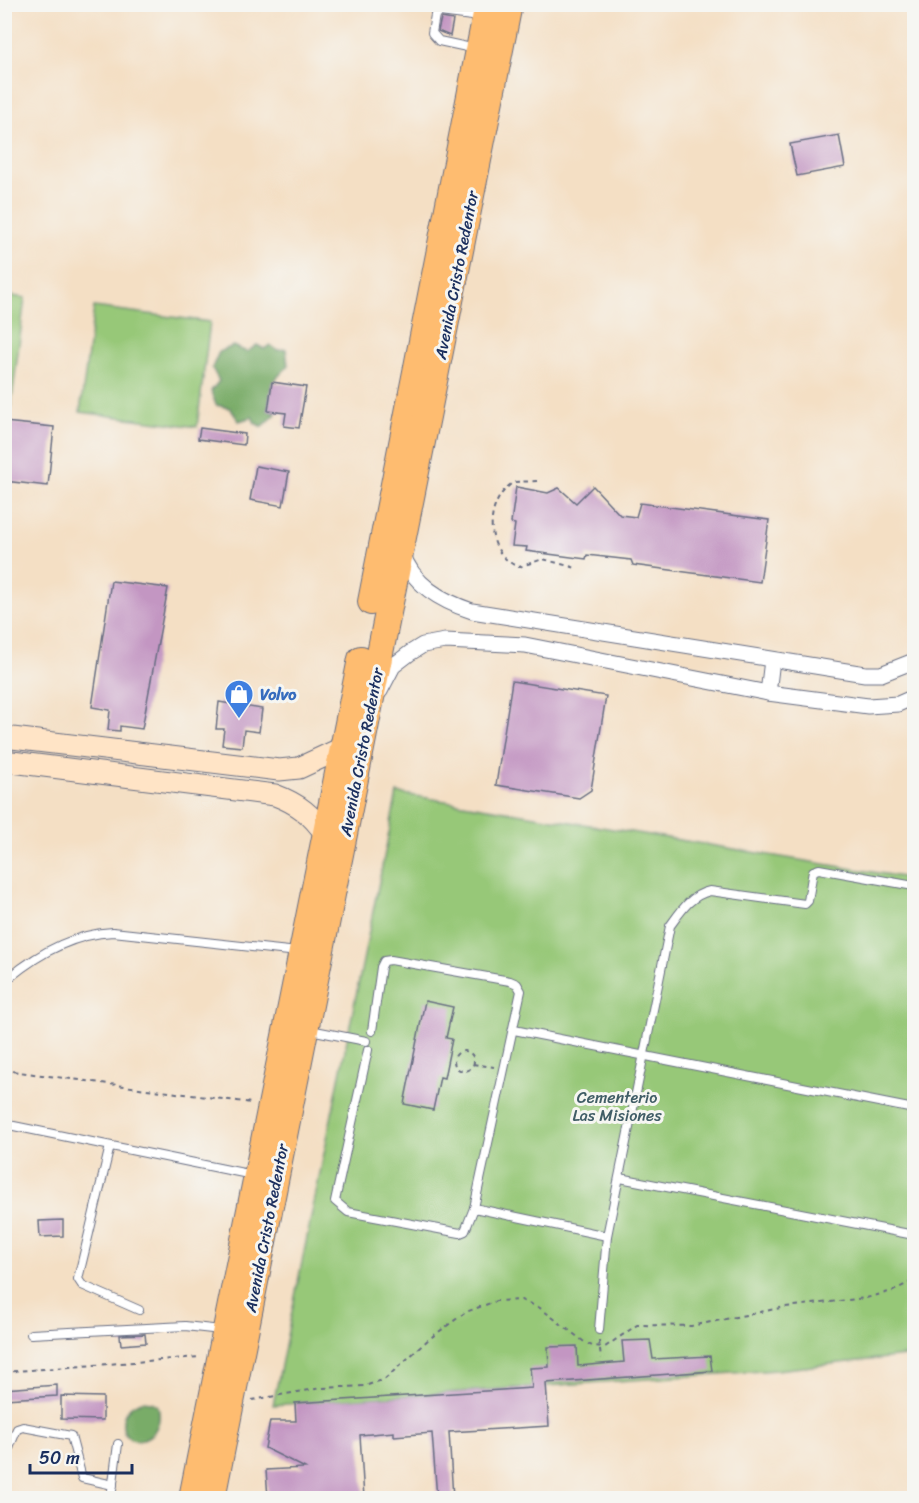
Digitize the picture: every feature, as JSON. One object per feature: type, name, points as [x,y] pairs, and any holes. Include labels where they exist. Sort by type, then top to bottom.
[{"type":"highway","name":"Avenida Cristo Redentor","points":[[212,1498],[509,4]]},
{"type":"highway","name":"Avenida Cristo Redentor","points":[[192,1498],[270,1106],[327,836],[342,748],[486,11]]},
{"type":"main road","points":[[4,736],[279,771],[299,768],[342,748]]},
{"type":"main road","points":[[4,761],[275,795],[296,803],[314,818],[327,836]]},
{"type":"main road","points":[[275,795],[279,771]]},
{"type":"street","points":[[401,546],[415,578],[442,599],[472,612],[865,674],[881,674],[915,661]]},
{"type":"street","points":[[507,642],[521,637],[522,634],[522,629],[509,617]]},
{"type":"street","points":[[549,648],[542,640],[542,635],[551,625]]},
{"type":"street","points":[[370,707],[393,666],[423,645],[445,641],[507,642],[549,648],[768,693],[868,706],[898,704],[915,697]]},
{"type":"street","points":[[768,693],[772,660]]},
{"type":"lane","points":[[479,49],[439,41],[432,33],[435,15],[440,12],[486,11]]},
{"type":"lane","points":[[599,1330],[607,1236],[670,926],[686,904],[701,893],[710,891],[800,905],[808,901],[813,871],[819,869],[915,886]]},
{"type":"lane","points":[[9,978],[31,960],[59,945],[95,933],[112,932],[302,953]]},
{"type":"lane","points":[[368,1050],[335,1201],[348,1212],[460,1233],[469,1226],[474,1208],[521,991],[517,984],[391,960],[384,961],[381,966],[372,1031]]},
{"type":"lane","points":[[306,1029],[366,1041]]},
{"type":"lane","points":[[514,1030],[915,1109]]},
{"type":"lane","points":[[4,1124],[256,1176]]},
{"type":"lane","points":[[110,1146],[78,1279],[82,1285],[139,1310]]},
{"type":"lane","points":[[620,1178],[915,1235]]},
{"type":"lane","points":[[474,1208],[607,1236]]},
{"type":"lane","points":[[31,1334],[185,1326],[225,1330]]},
{"type":"lane","points":[[4,1460],[13,1434],[18,1429],[23,1427],[63,1434],[70,1436],[74,1443],[82,1478],[113,1485]]},
{"type":"lane","points":[[111,1498],[118,1444]]},
{"type":"path","points":[[537,481],[514,482],[499,497],[492,517],[494,543],[507,561],[519,567],[543,560],[576,568]]},
{"type":"path","points":[[459,1052],[469,1052],[473,1064],[470,1069],[461,1070],[454,1064],[455,1057],[459,1052]]},
{"type":"path","points":[[473,1064],[506,1068]]},
{"type":"path","points":[[4,1070],[270,1106]]},
{"type":"path","points":[[231,1403],[274,1398],[321,1388],[365,1386],[385,1379],[429,1339],[466,1312],[496,1301],[521,1300],[540,1308],[583,1341],[600,1347],[614,1342],[637,1325],[691,1326],[785,1307],[866,1298],[893,1291],[915,1280]]},
{"type":"path","points":[[599,1330],[601,1359]]},
{"type":"path","points":[[4,1372],[220,1355]]},
{"type":"green space","points":[[5,295],[25,298],[11,407],[5,406]]},
{"type":"green space","points":[[94,307],[210,322],[197,427],[80,412]]},
{"type":"green space","points":[[257,345],[264,349],[270,345],[277,350],[286,349],[288,366],[272,383],[268,410],[276,414],[262,427],[255,423],[252,417],[239,421],[230,408],[216,405],[211,391],[219,381],[212,368],[219,352],[233,346],[247,352]]},
{"type":"green space","name":"Cementerio Las Misiones","points":[[397,793],[914,879],[914,1355],[776,1370],[273,1405]]},
{"type":"green space","points":[[142,1401],[152,1402],[158,1406],[159,1418],[156,1428],[150,1435],[135,1440],[128,1437],[124,1431],[123,1420],[130,1408]]},
{"type":"building","points":[[441,18],[453,20],[450,36],[438,31]]},
{"type":"building","points":[[839,135],[845,167],[797,176],[790,144]]},
{"type":"building","points":[[272,382],[306,387],[299,428],[284,426],[286,413],[268,411]]},
{"type":"building","points":[[4,422],[54,427],[48,486],[4,481]]},
{"type":"building","points":[[200,428],[245,434],[244,445],[198,439]]},
{"type":"building","points":[[256,466],[289,472],[283,506],[250,500]]},
{"type":"building","points":[[593,486],[620,515],[636,517],[640,503],[769,520],[760,582],[633,565],[631,560],[587,555],[586,559],[526,551],[527,547],[512,546],[515,524],[511,523],[516,487],[548,493],[559,488],[576,503]]},
{"type":"building","points":[[111,581],[168,588],[142,729],[120,726],[120,731],[108,730],[110,710],[92,707]]},
{"type":"building","points":[[512,681],[606,696],[591,790],[579,798],[496,785]]},
{"type":"building","name":"Volvo","points":[[219,702],[262,709],[259,732],[244,730],[242,747],[222,745],[224,729],[216,729]]},
{"type":"building","points":[[425,1001],[453,1007],[446,1038],[452,1039],[444,1078],[440,1077],[433,1110],[404,1104]]},
{"type":"building","points":[[63,1220],[63,1236],[40,1237],[39,1221]]},
{"type":"building","points":[[145,1334],[146,1343],[121,1345],[120,1335]]},
{"type":"building","points":[[650,1340],[653,1359],[710,1356],[712,1371],[546,1383],[549,1426],[449,1432],[453,1498],[437,1498],[432,1433],[394,1436],[394,1432],[360,1435],[364,1498],[268,1498],[266,1470],[305,1468],[265,1448],[270,1421],[296,1421],[295,1403],[532,1388],[530,1368],[549,1367],[548,1347],[577,1346],[578,1366],[624,1362],[622,1341]]},
{"type":"building","points":[[57,1385],[57,1396],[4,1399],[4,1389]]},
{"type":"building","points":[[61,1396],[103,1397],[103,1420],[61,1419]]},
{"type":"place","name":"Volvo","points":[[239,720]]}]
